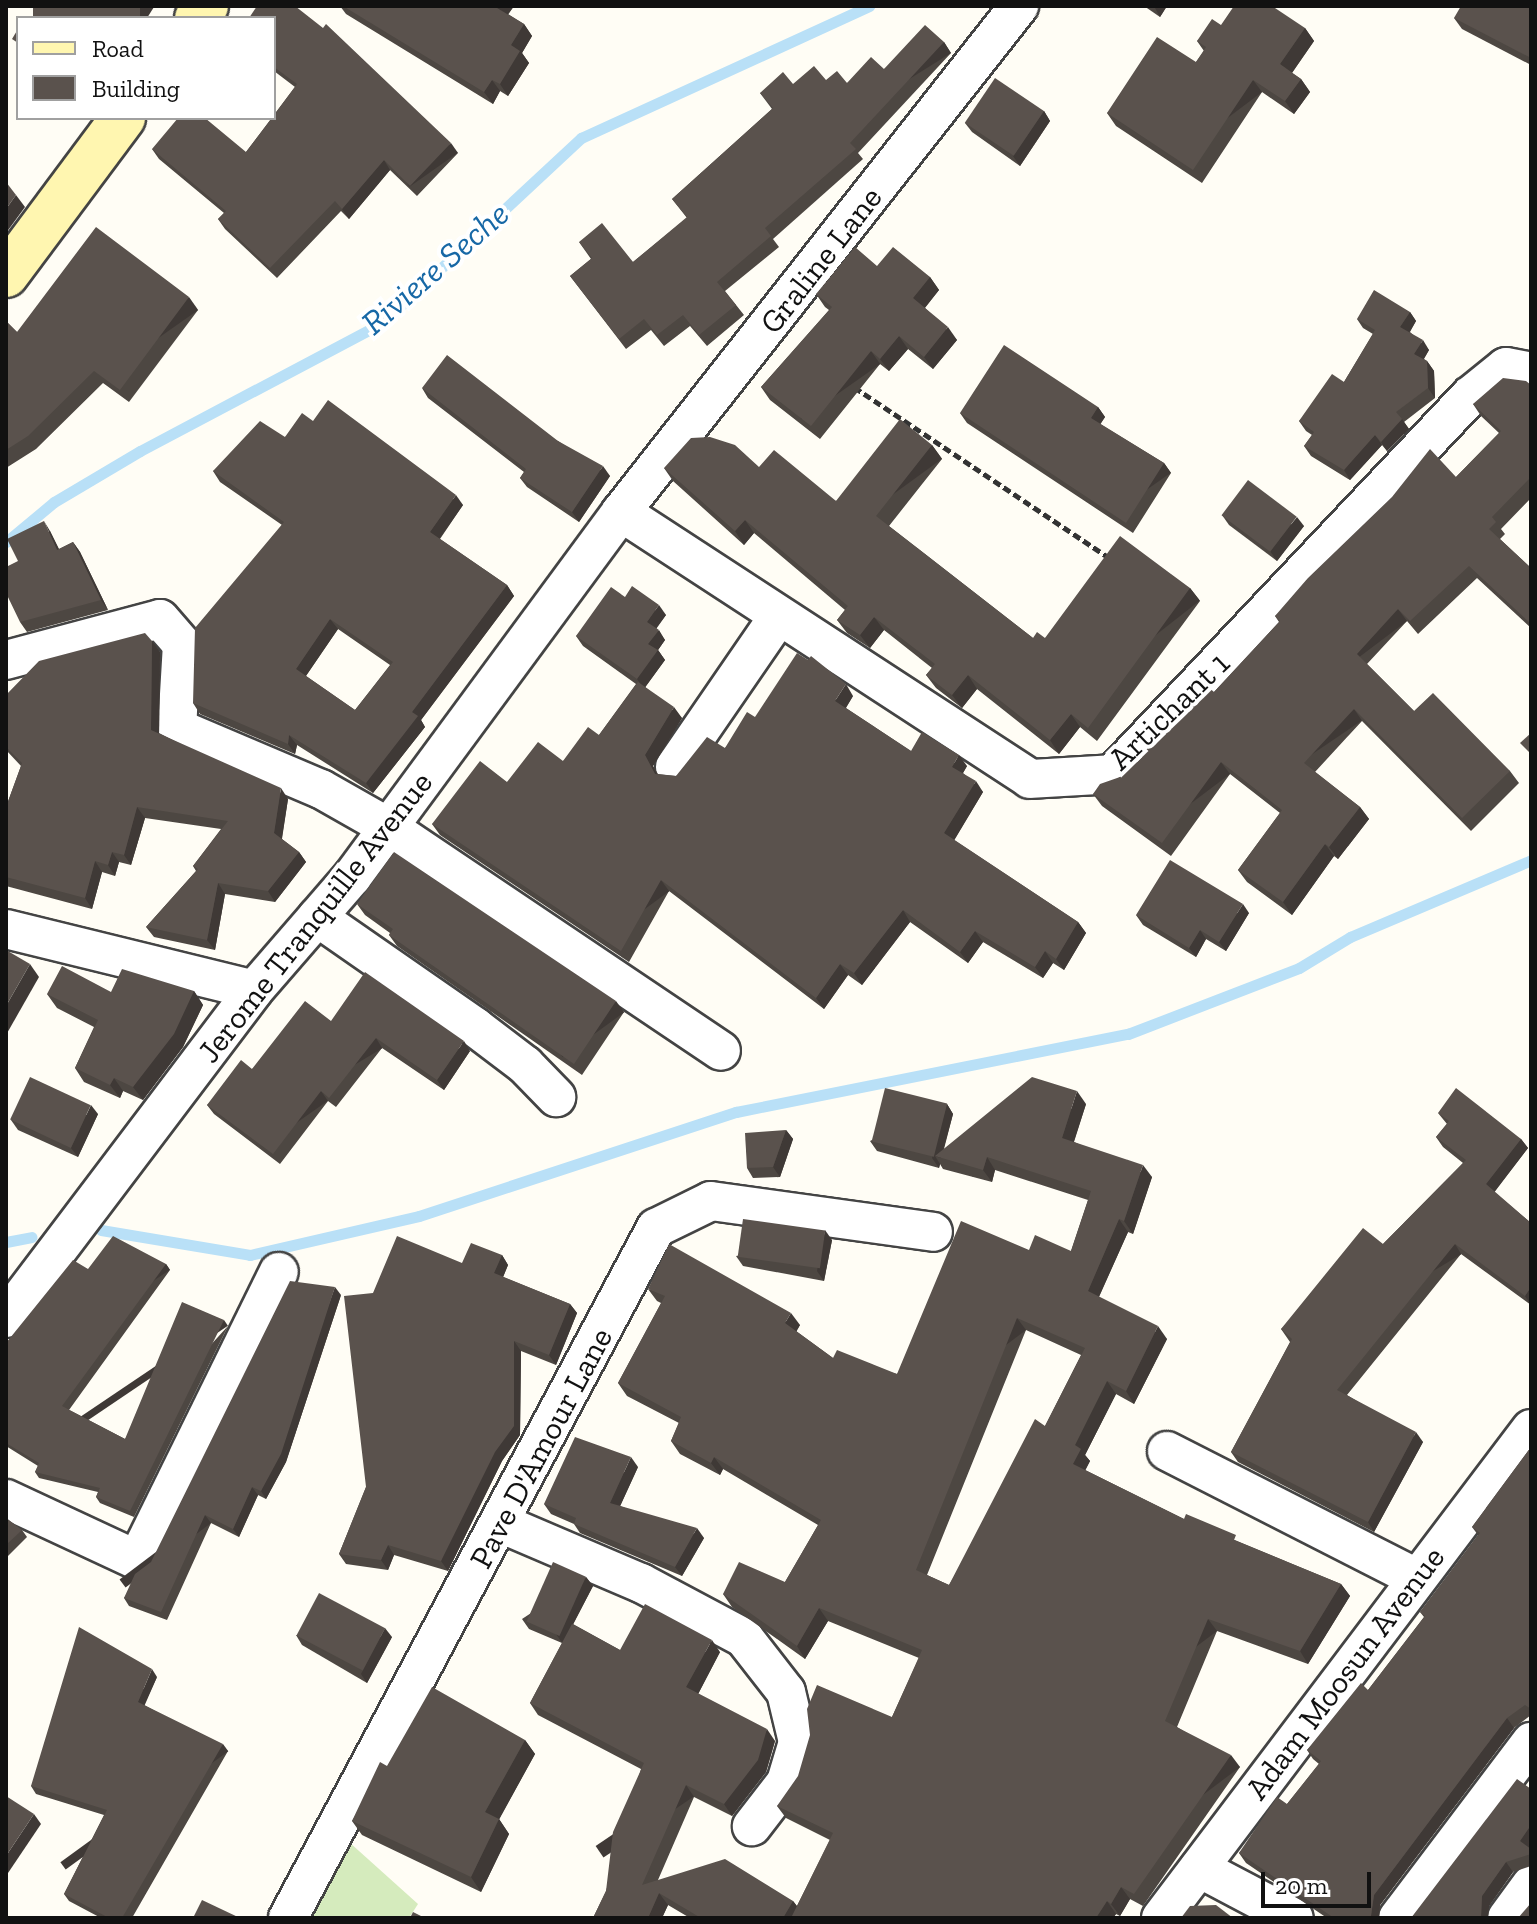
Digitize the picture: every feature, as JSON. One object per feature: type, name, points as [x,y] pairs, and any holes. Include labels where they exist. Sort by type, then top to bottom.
[{"type":"street","name":"Graline Lane","points":[[621,512],[1019,6]]},
{"type":"street","points":[[6,275],[122,120]]},
{"type":"street","name":"Artichant 1","points":[[621,512],[1030,779],[1113,774],[1470,396],[1506,367],[1531,372]]},
{"type":"street","name":"Jerome Tranquille Avenue","points":[[6,1318],[254,990],[388,827],[621,512]]},
{"type":"street","points":[[675,767],[778,617]]},
{"type":"street","points":[[6,660],[160,619],[182,644],[177,728],[321,789],[388,827],[721,1051]]},
{"type":"street","points":[[317,917],[475,1027],[556,1097]]},
{"type":"street","points":[[6,929],[254,990]]},
{"type":"street","name":"Pave D'Amour Lane","points":[[288,1918],[656,1228],[711,1201],[933,1232]]},
{"type":"street","points":[[6,1499],[137,1560],[279,1272]]},
{"type":"street","name":"Adam Moosun Avenue","points":[[1161,1918],[1531,1429]]},
{"type":"street","points":[[1167,1451],[1416,1578]]},
{"type":"street","points":[[500,1523],[641,1583],[744,1638],[786,1692],[798,1742],[786,1782],[752,1826]]},
{"type":"street","points":[[1398,1918],[1531,1742]]},
{"type":"street","points":[[1199,1868],[1294,1918]]},
{"type":"street","points":[[1507,1918],[1531,1885]]},
{"type":"path","points":[[842,379],[1111,559]]},
{"type":"green space","points":[[349,1842],[418,1904],[409,1918],[308,1918]]},
{"type":"building","points":[[33,6],[140,6],[140,16],[33,16]]},
{"type":"building","points":[[257,6],[295,6],[323,28],[326,24],[451,143],[410,186],[384,160],[342,209],[335,201],[270,268],[218,219],[226,211],[152,149],[176,120],[207,120],[246,152],[270,120],[276,120],[276,112],[297,84],[276,68],[276,16],[250,16]]},
{"type":"building","points":[[343,6],[498,6],[524,24],[511,45],[520,51],[500,84],[492,80],[484,92]]},
{"type":"building","points":[[1234,6],[1272,6],[1305,28],[1280,64],[1301,79],[1285,101],[1253,80],[1193,170],[1107,113],[1157,37],[1196,62],[1206,47],[1197,41],[1212,19],[1221,25]]},
{"type":"building","points":[[1461,6],[1531,6],[1531,58],[1454,18]]},
{"type":"building","points":[[925,25],[944,42],[850,143],[856,149],[765,228],[771,236],[717,282],[736,305],[699,335],[683,315],[657,335],[644,319],[619,339],[570,276],[592,258],[579,242],[602,223],[633,262],[687,217],[672,199],[773,108],[760,93],[783,72],[793,84],[814,66],[826,80],[837,71],[847,83],[871,57],[884,69]]},
{"type":"building","points":[[995,78],[1044,111],[1014,156],[965,123]]},
{"type":"building","points":[[6,182],[16,195],[6,209]]},
{"type":"building","points":[[96,227],[189,297],[120,390],[94,371],[28,436],[6,450],[6,321],[17,332]]},
{"type":"building","points":[[855,247],[877,266],[893,247],[930,277],[913,298],[948,327],[924,357],[899,336],[880,359],[871,351],[811,426],[761,387],[832,307],[816,294]]},
{"type":"building","points":[[1374,290],[1410,312],[1400,327],[1423,340],[1414,354],[1427,361],[1428,388],[1396,412],[1402,419],[1381,442],[1375,435],[1344,470],[1304,446],[1314,432],[1299,421],[1332,374],[1344,382],[1375,330],[1357,319]]},
{"type":"building","points":[[1004,345],[1098,407],[1091,418],[1164,463],[1126,523],[960,413]]},
{"type":"building","points":[[447,355],[558,441],[603,466],[572,512],[520,478],[526,469],[422,388]]},
{"type":"building","points":[[1503,378],[1526,381],[1531,385],[1531,477],[1492,517],[1496,522],[1489,529],[1531,568],[1530,623],[1469,566],[1410,621],[1398,609],[1357,654],[1414,711],[1433,693],[1510,771],[1462,818],[1354,709],[1304,763],[1360,807],[1329,847],[1325,844],[1283,902],[1238,870],[1282,810],[1221,762],[1162,843],[1093,794],[1100,784],[1120,777],[1207,686],[1214,692],[1280,621],[1275,616],[1308,578],[1392,497],[1430,449],[1456,477],[1501,431],[1473,404]]},
{"type":"building","points":[[328,400],[456,495],[430,532],[507,585],[412,712],[418,716],[366,783],[289,735],[288,744],[193,703],[195,628],[284,522],[213,471],[260,421],[285,437],[302,413],[313,421]],"holes":[[[330,619],[393,662],[355,710],[296,669]]]},
{"type":"building","points":[[900,419],[932,445],[876,516],[1033,638],[1037,632],[1045,638],[1120,536],[1190,588],[1088,728],[1071,714],[1050,740],[968,675],[952,695],[926,675],[935,664],[874,617],[860,635],[837,620],[848,606],[745,520],[735,531],[664,468],[691,438],[710,437],[735,445],[759,467],[774,450],[836,501]]},
{"type":"building","points":[[1248,480],[1297,517],[1270,552],[1222,515]]},
{"type":"building","points":[[44,521],[57,550],[73,542],[101,600],[20,622],[6,593],[6,567],[18,561],[7,539]]},
{"type":"building","points":[[632,586],[659,605],[647,622],[659,630],[648,644],[658,650],[637,679],[576,636],[611,587],[625,597]]},
{"type":"building","points":[[145,633],[152,641],[151,730],[281,788],[274,833],[299,852],[268,891],[218,883],[207,940],[146,927],[198,869],[193,866],[228,821],[137,807],[124,855],[112,852],[108,865],[95,861],[85,898],[6,877],[6,807],[22,763],[6,747],[6,695],[39,661]]},
{"type":"building","points":[[797,653],[808,660],[811,656],[846,684],[835,701],[911,751],[922,732],[959,755],[952,767],[976,781],[944,833],[1078,922],[1056,959],[1045,951],[1035,967],[975,931],[960,952],[903,910],[854,973],[840,964],[816,998],[661,880],[621,951],[432,824],[480,761],[507,782],[538,742],[563,761],[588,727],[599,735],[638,682],[674,707],[645,755],[655,774],[676,776],[707,737],[725,748],[747,712],[755,717]]},
{"type":"building","points":[[1531,733],[1531,754],[1520,743]]},
{"type":"building","points":[[394,852],[616,1001],[574,1064],[389,935],[393,929],[357,904]]},
{"type":"building","points":[[1170,860],[1243,904],[1219,942],[1200,930],[1189,948],[1136,915]]},
{"type":"building","points":[[6,950],[30,964],[6,1006]]},
{"type":"building","points":[[62,966],[111,992],[122,969],[194,991],[174,1034],[133,1087],[114,1078],[110,1085],[75,1068],[98,1020],[47,994]]},
{"type":"building","points":[[365,972],[464,1041],[437,1080],[376,1038],[329,1098],[321,1091],[273,1154],[207,1105],[241,1060],[252,1069],[305,1001],[331,1021]]},
{"type":"building","points":[[30,1077],[91,1105],[71,1148],[10,1120]]},
{"type":"building","points":[[1032,1077],[1077,1091],[1062,1138],[1143,1165],[1124,1221],[1119,1219],[1088,1291],[1158,1326],[1126,1391],[1107,1381],[1075,1445],[1081,1449],[1073,1464],[1184,1519],[1186,1514],[1236,1535],[1234,1540],[1341,1584],[1300,1651],[1208,1619],[1165,1721],[1231,1755],[1134,1894],[1121,1887],[1111,1904],[1107,1901],[1096,1918],[792,1916],[833,1833],[777,1806],[798,1776],[810,1735],[807,1709],[817,1685],[892,1717],[922,1650],[819,1608],[797,1646],[723,1594],[739,1562],[785,1582],[821,1520],[714,1457],[711,1463],[671,1441],[681,1417],[618,1383],[665,1296],[648,1289],[669,1244],[791,1313],[785,1323],[833,1358],[837,1350],[897,1374],[961,1221],[1029,1250],[1035,1235],[1071,1251],[1091,1191],[987,1157],[983,1170],[935,1156]],"holes":[[[1017,1318],[1085,1348],[1045,1426],[1035,1419],[949,1585],[916,1570]]]},
{"type":"building","points":[[885,1088],[947,1103],[934,1157],[872,1141]]},
{"type":"building","points":[[1456,1088],[1521,1139],[1486,1184],[1531,1223],[1531,1287],[1525,1296],[1455,1244],[1337,1390],[1416,1432],[1368,1522],[1231,1452],[1292,1339],[1281,1329],[1363,1228],[1383,1244],[1466,1160],[1436,1137],[1449,1121],[1438,1113]]},
{"type":"building","points":[[786,1130],[773,1167],[747,1168],[745,1133]]},
{"type":"building","points":[[743,1219],[825,1231],[820,1268],[738,1257]]},
{"type":"building","points":[[113,1236],[166,1264],[62,1406],[125,1439],[182,1302],[224,1320],[130,1511],[96,1497],[100,1488],[35,1472],[39,1463],[6,1443],[6,1343],[73,1260],[88,1269]]},
{"type":"building","points":[[397,1236],[462,1263],[471,1243],[502,1255],[494,1273],[570,1304],[549,1355],[514,1341],[514,1426],[495,1452],[441,1561],[388,1545],[381,1560],[339,1554],[366,1487],[344,1296],[373,1293]]},
{"type":"building","points":[[290,1281],[335,1287],[281,1454],[261,1491],[252,1487],[233,1529],[205,1515],[161,1612],[124,1598],[135,1574],[151,1562]]},
{"type":"building","points":[[575,1437],[631,1457],[610,1503],[697,1528],[675,1567],[574,1524],[576,1518],[544,1504]]},
{"type":"building","points":[[1531,1447],[1531,1709],[1525,1705],[1507,1718],[1374,1895],[1373,1918],[1334,1918],[1239,1853],[1277,1797],[1287,1804],[1321,1761],[1307,1750],[1361,1683],[1368,1690],[1425,1616],[1420,1612],[1480,1533],[1472,1527]]},
{"type":"building","points":[[6,1518],[22,1530],[6,1545]]},
{"type":"building","points":[[553,1562],[586,1577],[559,1636],[527,1621]]},
{"type":"building","points":[[319,1593],[385,1628],[363,1671],[296,1635]]},
{"type":"building","points":[[645,1604],[712,1640],[686,1687],[767,1729],[758,1760],[724,1804],[686,1785],[642,1885],[725,1859],[793,1901],[783,1918],[701,1918],[659,1893],[648,1918],[593,1918],[606,1891],[613,1832],[644,1763],[530,1703],[572,1624],[620,1650]]},
{"type":"building","points":[[79,1627],[152,1669],[138,1702],[223,1744],[122,1918],[109,1918],[64,1894],[107,1810],[31,1786]]},
{"type":"building","points":[[432,1687],[525,1740],[485,1812],[499,1819],[471,1877],[352,1821],[380,1762],[387,1766]]},
{"type":"building","points":[[1517,1779],[1531,1789],[1531,1825],[1520,1841],[1531,1849],[1531,1854],[1506,1862],[1482,1896],[1481,1918],[1411,1918]]},
{"type":"building","points":[[6,1796],[34,1814],[6,1856]]},
{"type":"building","points":[[202,1900],[240,1918],[193,1918]]},
{"type":"building","points":[[1531,1903],[1531,1918],[1518,1918]]},
{"type":"building","points":[[1216,1905],[1233,1918],[1181,1918],[1190,1906]]},
{"type":"building","points":[[413,1912],[425,1918],[410,1918]]},
{"type":"waterway","name":"Riviere Seche","points":[[6,542],[54,502],[140,451],[382,323],[581,138],[869,6]]},
{"type":"waterway","points":[[101,1230],[250,1255],[419,1216],[736,1112],[1128,1034],[1299,968],[1350,937],[1531,860]]},
{"type":"waterway","points":[[6,1242],[32,1237]]}]
